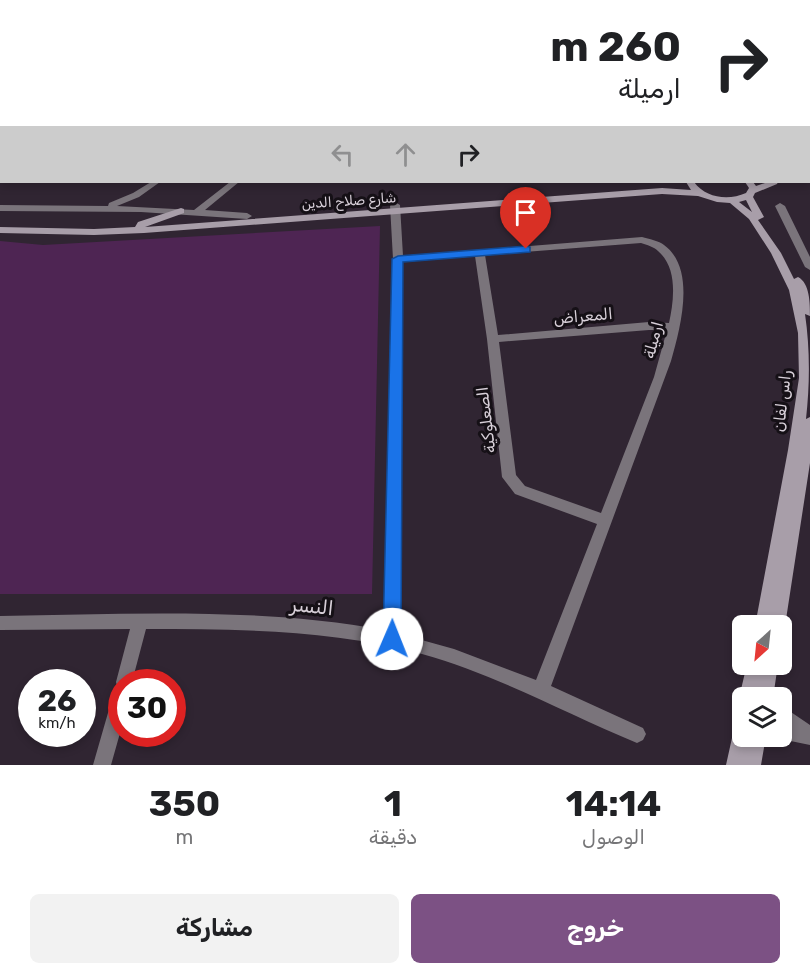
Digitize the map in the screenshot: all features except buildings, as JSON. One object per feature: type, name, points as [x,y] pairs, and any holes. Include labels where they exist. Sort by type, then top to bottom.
[{"type":"street","points":[[101,208],[136,195],[154,183]]},
{"type":"street","points":[[197,212],[234,183]]},
{"type":"street","points":[[225,213],[221,206],[223,200],[245,183]]},
{"type":"street","name":"شارع صلاح الدين","points":[[0,223],[142,227],[396,208],[668,183]]},
{"type":"street","points":[[691,183],[700,193]]},
{"type":"street","points":[[732,200],[750,190],[771,183]]},
{"type":"street","points":[[750,190],[795,274],[810,313]]},
{"type":"street","name":"شارع صلاح الدين","points":[[0,230],[94,232],[247,216],[662,191],[700,193],[718,199],[732,200]]},
{"type":"street","points":[[136,195],[135,203],[141,209]]},
{"type":"street","name":"راس لفان","points":[[732,200],[752,217],[787,272],[800,310],[805,341],[805,378],[795,450],[765,615]]},
{"type":"street","points":[[780,206],[810,267]]},
{"type":"street","name":"شارع صلاح الدين","points":[[0,208],[141,209],[247,216]]},
{"type":"street","points":[[392,639],[398,259],[396,208]]},
{"type":"street","points":[[142,227],[181,211]]},
{"type":"street","name":"ارميلة","points":[[398,259],[642,240],[666,250],[674,264],[677,287],[675,327],[660,377],[541,690]]},
{"type":"street","name":"الصعلوكية","points":[[480,253],[493,339],[509,477],[513,483],[531,494],[606,520]]},
{"type":"street","name":"المعراض","points":[[493,339],[649,326],[675,327]]},
{"type":"street","name":"راس لفان","points":[[779,615],[808,453],[810,422]]},
{"type":"street","name":"النسر","points":[[0,622],[268,622],[330,628],[392,639],[439,652],[541,690],[637,734]]},
{"type":"street","points":[[127,669],[140,622]]},
{"type":"street","points":[[792,722],[810,736]]},
{"type":"street","points":[[792,733],[810,736]]},
{"type":"street","points":[[102,765],[108,743]]},
{"type":"street","points":[[735,765],[738,747]]},
{"type":"street","points":[[752,765],[755,747]]},
{"type":"shaded area","points":[[380,226],[372,594],[0,594],[0,241],[43,245]]},
{"type":"route","points":[[392,639],[398,259],[526,249]]}]
